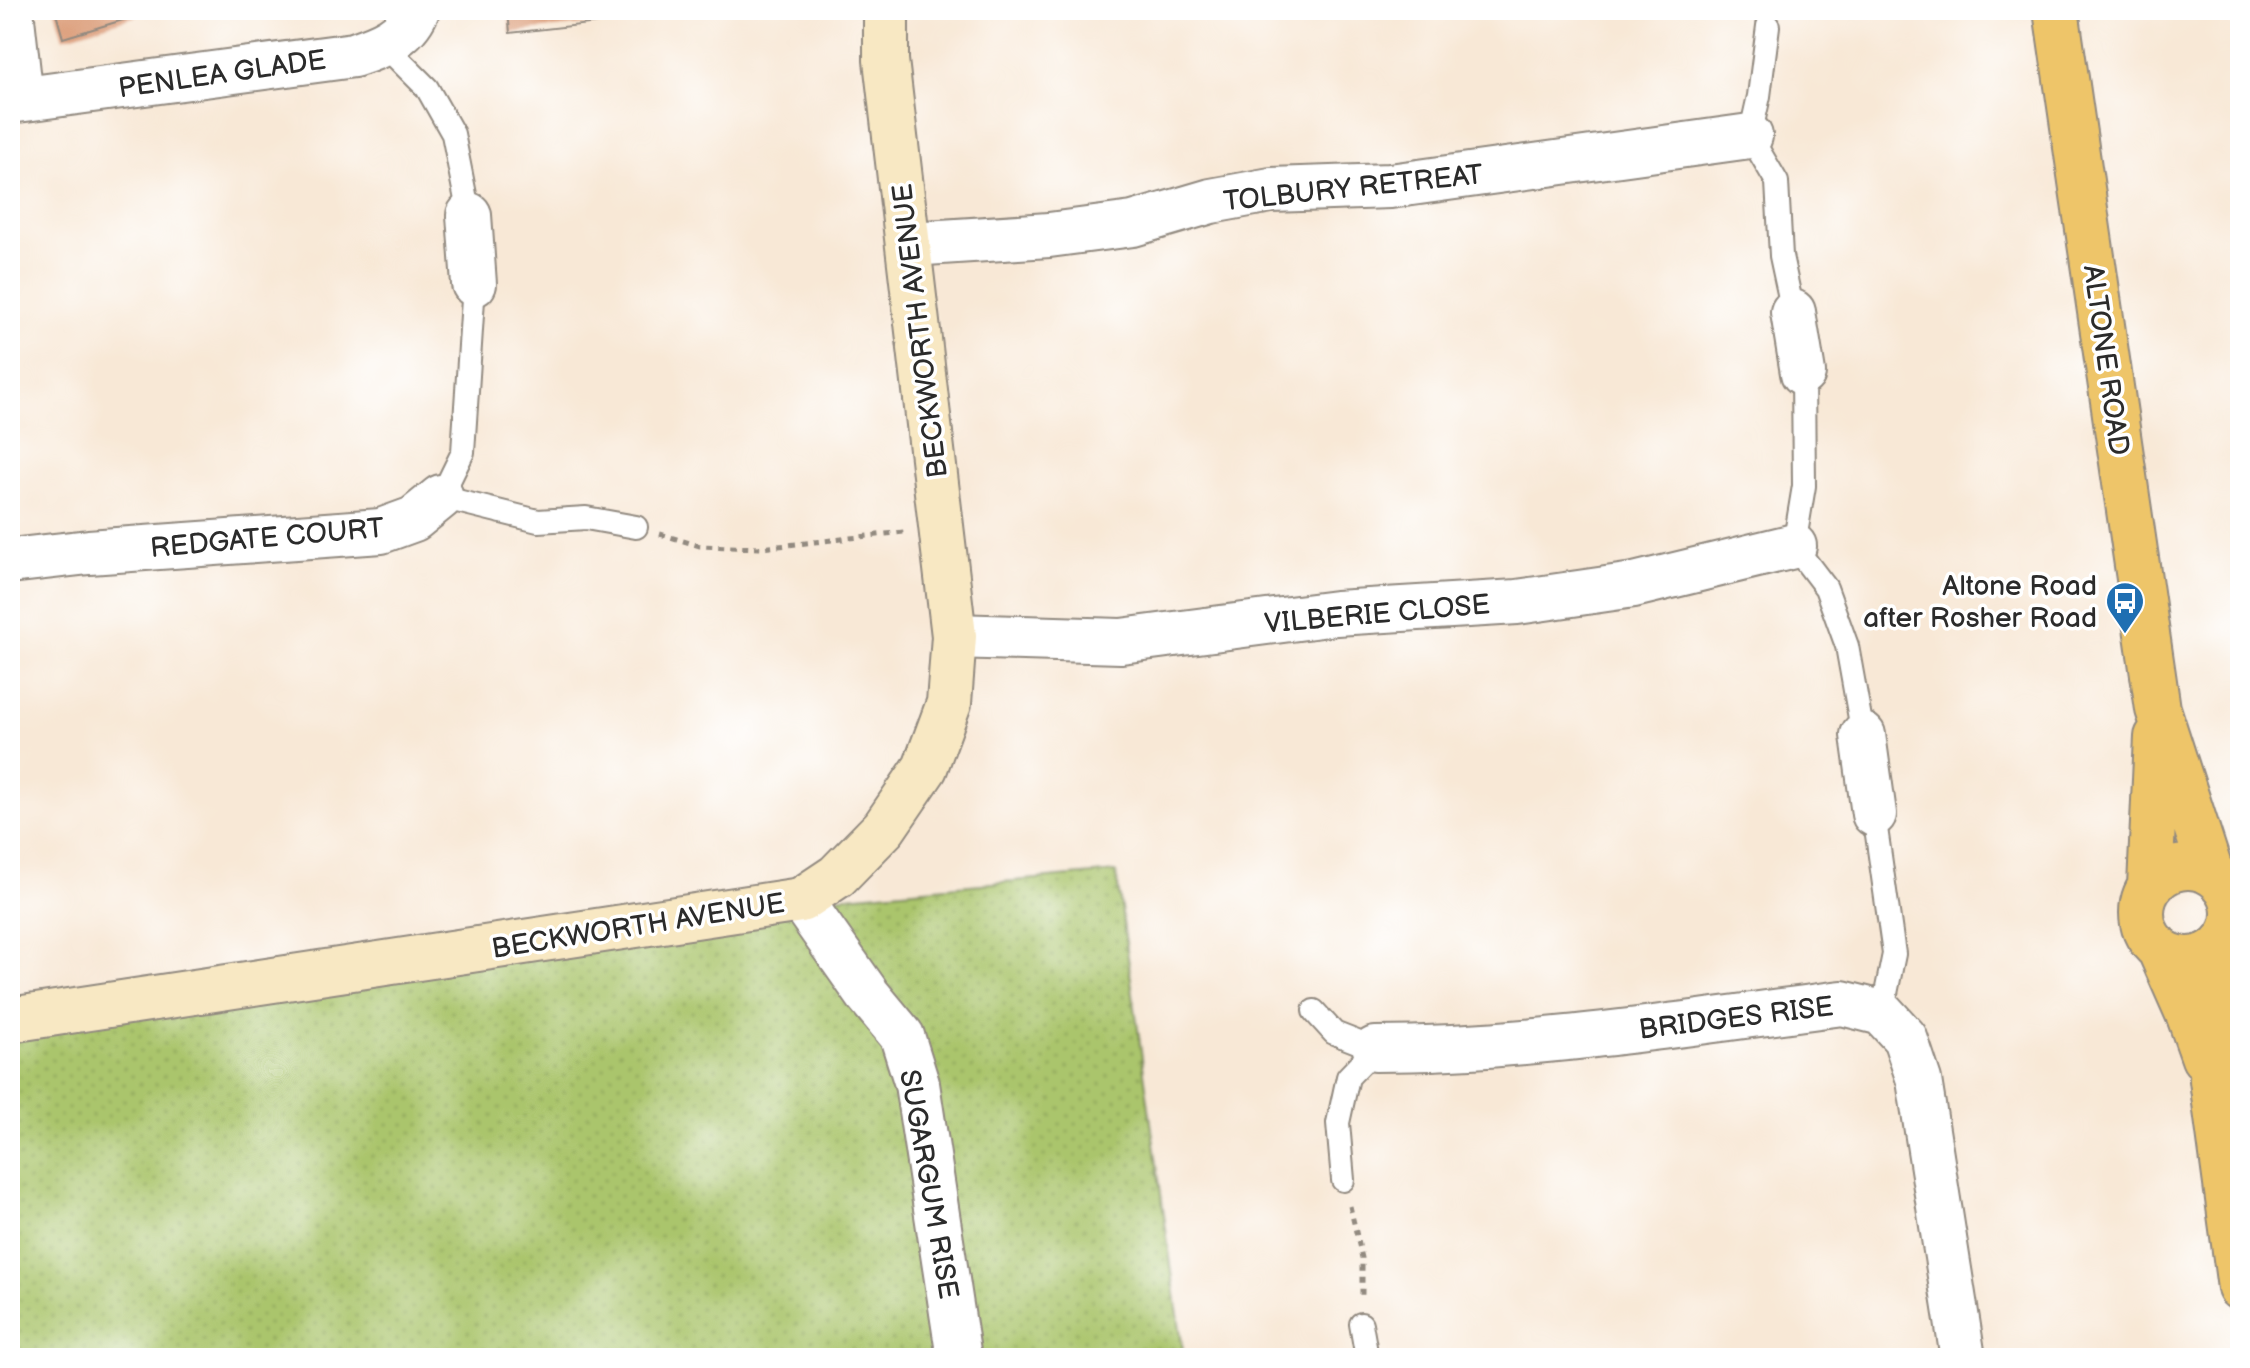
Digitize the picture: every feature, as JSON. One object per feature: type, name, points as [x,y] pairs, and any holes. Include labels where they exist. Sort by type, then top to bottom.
[{"type":"main road","name":"ALTONE ROAD","points":[[2056,10],[2158,709],[2150,886]]},
{"type":"main road","name":"ALTONE ROAD","points":[[2158,709],[2225,880]]},
{"type":"main road","points":[[2212,1080],[2189,1016],[2159,948],[2148,935],[2142,919],[2143,902],[2150,886],[2163,874],[2179,867],[2196,867],[2225,880],[2232,898],[2234,914],[2225,945],[2215,1008],[2212,1080],[2240,1288]]},
{"type":"main road","points":[[2159,948],[2174,956],[2192,959],[2225,945]]},
{"type":"street","points":[[11,10],[16,100]]},
{"type":"street","name":"PENLEA GLADE","points":[[16,100],[354,55],[384,45],[402,33],[417,10]]},
{"type":"street","name":"BECKWORTH AVENUE","points":[[10,1020],[801,900],[837,876],[884,828],[925,768],[949,703],[954,636],[886,60],[886,10]]},
{"type":"street","name":"TOLBURY RETREAT","points":[[910,244],[1049,235],[1133,224],[1211,201],[1271,190],[1390,186],[1750,136]]},
{"type":"street","points":[[469,215],[474,284]]},
{"type":"street","points":[[1793,312],[1803,373]]},
{"type":"street","name":"REDGATE COURT","points":[[10,561],[89,552],[381,531],[414,519],[441,497]]},
{"type":"street","name":"VILBERIE CLOSE","points":[[954,636],[1121,641],[1336,613],[1517,602],[1634,585],[1794,546]]},
{"type":"street","points":[[1863,735],[1874,814]]},
{"type":"street","name":"SUGARGUM RISE","points":[[801,900],[868,995],[902,1036],[917,1084],[959,1358]]},
{"type":"street","name":"BRIDGES RISE","points":[[1375,1049],[1452,1049],[1551,1040],[1842,1003],[1882,1013]]},
{"type":"street","points":[[1882,1013],[1905,1038],[1919,1080],[1963,1358]]},
{"type":"lane","points":[[1768,26],[1759,96],[1750,136],[1777,182],[1781,256],[1793,312]]},
{"type":"lane","points":[[384,45],[427,88],[453,134],[469,215]]},
{"type":"lane","name":"REDGATE COURT","points":[[441,497],[463,452],[474,284]]},
{"type":"lane","points":[[1803,373],[1804,486],[1794,546],[1826,588],[1847,646],[1863,735]]},
{"type":"lane","points":[[441,497],[538,521],[586,518],[636,527]]},
{"type":"lane","points":[[1874,814],[1894,954],[1882,1013]]},
{"type":"lane","name":"BRIDGES RISE","points":[[1314,1011],[1334,1033],[1375,1049]]},
{"type":"lane","points":[[1343,1180],[1338,1123],[1348,1077],[1375,1049]]},
{"type":"lane","points":[[1361,1324],[1367,1358]]},
{"type":"path","points":[[636,527],[700,546],[761,548],[942,528]]},
{"type":"path","points":[[1343,1180],[1362,1258],[1361,1324]]},
{"type":"green space","points":[[1116,872],[1184,1358],[10,1358],[10,1020],[801,900]]},
{"type":"building","points":[[55,10],[153,10],[153,11],[63,38]]},
{"type":"building","points":[[508,10],[605,10],[607,22],[510,33]]},
{"type":"place","name":"Altone Road after Rosher Road","points":[[2125,635]]}]
